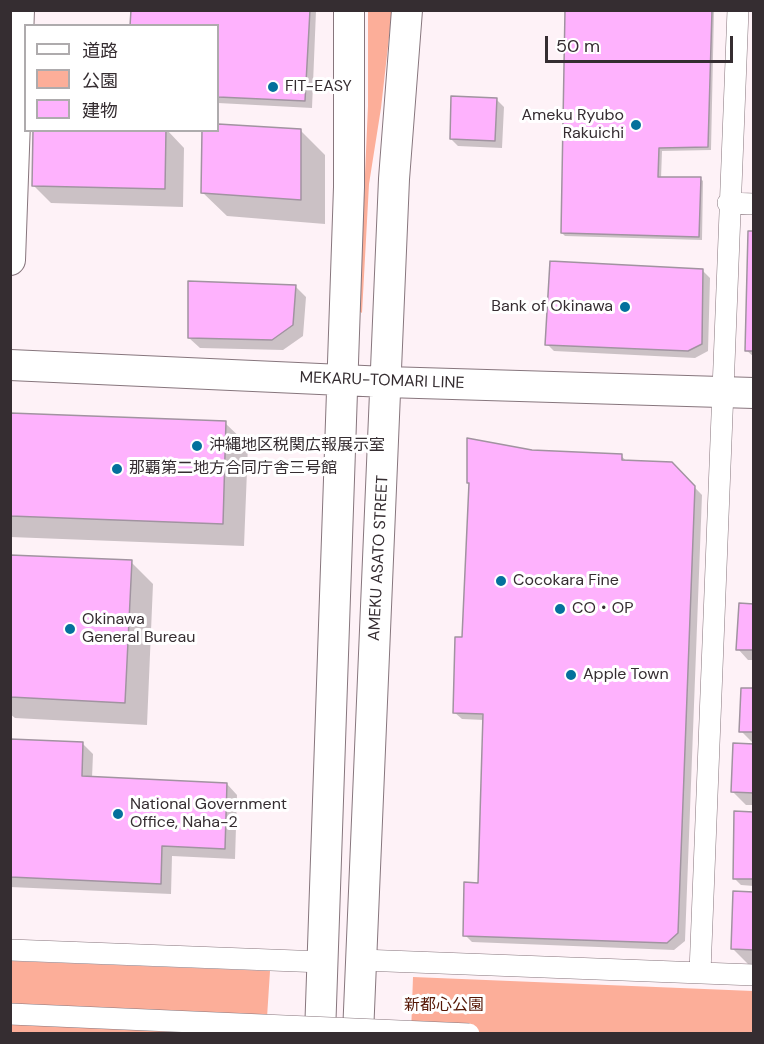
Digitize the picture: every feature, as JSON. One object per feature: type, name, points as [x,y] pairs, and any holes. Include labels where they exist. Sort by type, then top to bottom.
[{"type":"street","points":[[10,260],[19,10]]},
{"type":"street","points":[[320,1034],[349,187],[349,10]]},
{"type":"street","name":"AMEKU ASATO STREET","points":[[358,1034],[394,179],[407,10]]},
{"type":"street","points":[[700,972],[728,203],[738,10]]},
{"type":"street","points":[[728,203],[753,204]]},
{"type":"street","name":"MEKARU-TOMARI LINE","points":[[10,366],[386,382],[753,393]]},
{"type":"street","points":[[10,950],[323,962]]},
{"type":"street","points":[[361,960],[753,975]]},
{"type":"street","points":[[10,1014],[469,1034]]},
{"type":"green space","points":[[368,11],[392,11],[381,108],[369,184],[362,313],[359,311],[368,106]]},
{"type":"green space","points":[[11,961],[270,971],[266,1033],[11,1034]]},
{"type":"green space","name":"新都心公園","points":[[413,977],[753,991],[753,1033],[411,1034]]},
{"type":"building","points":[[131,10],[310,10],[305,101],[219,97],[219,24],[130,24]]},
{"type":"building","name":"Ameku Ryubo Rakuichi","points":[[565,10],[712,10],[708,147],[659,148],[658,177],[701,177],[699,237],[561,233]]},
{"type":"building","points":[[451,96],[497,98],[495,141],[450,139]]},
{"type":"building","points":[[219,124],[301,129],[301,200],[201,193],[202,132],[219,132]]},
{"type":"building","points":[[33,132],[166,132],[165,189],[32,186]]},
{"type":"building","points":[[748,231],[754,231],[754,351],[745,351]]},
{"type":"building","name":"Bank of Okinawa","points":[[550,261],[703,269],[702,344],[688,351],[545,345]]},
{"type":"building","points":[[188,281],[296,285],[293,325],[272,340],[188,338]]},
{"type":"building","name":"那覇第二地方合同庁舎三号館","points":[[10,413],[226,421],[223,524],[10,516]]},
{"type":"building","name":"Apple Town","points":[[467,438],[532,450],[622,454],[622,460],[672,462],[695,486],[678,933],[667,943],[463,936],[464,882],[478,883],[483,714],[453,713],[455,637],[462,637],[469,483],[467,483]]},
{"type":"building","name":"Okinawa General Bureau","points":[[10,555],[132,560],[125,703],[10,697]]},
{"type":"building","points":[[739,603],[754,604],[754,650],[736,650]]},
{"type":"building","points":[[741,688],[754,688],[754,732],[739,732]]},
{"type":"building","name":"National Government Office, Naha-2","points":[[10,739],[83,742],[82,776],[227,783],[225,849],[162,846],[161,884],[10,877]]},
{"type":"building","points":[[733,743],[754,744],[754,793],[731,792]]},
{"type":"building","points":[[734,811],[754,812],[754,879],[733,879]]},
{"type":"building","points":[[733,891],[754,892],[754,950],[731,949]]},
{"type":"place","name":"FIT-EASY","points":[[273,87]]},
{"type":"place","name":"Ameku Ryubo Rakuichi","points":[[636,125]]},
{"type":"place","name":"Bank of Okinawa","points":[[625,307]]},
{"type":"place","name":"沖縄地区税関広報展示室","points":[[197,446]]},
{"type":"place","name":"那覇第二地方合同庁舎三号館","points":[[117,469]]},
{"type":"place","name":"Cocokara Fine","points":[[501,581]]},
{"type":"place","name":"CO・OP","points":[[560,609]]},
{"type":"place","name":"Okinawa General Bureau","points":[[70,629]]},
{"type":"place","name":"Apple Town","points":[[571,675]]},
{"type":"place","name":"National Government Office, Naha-2","points":[[118,814]]}]
